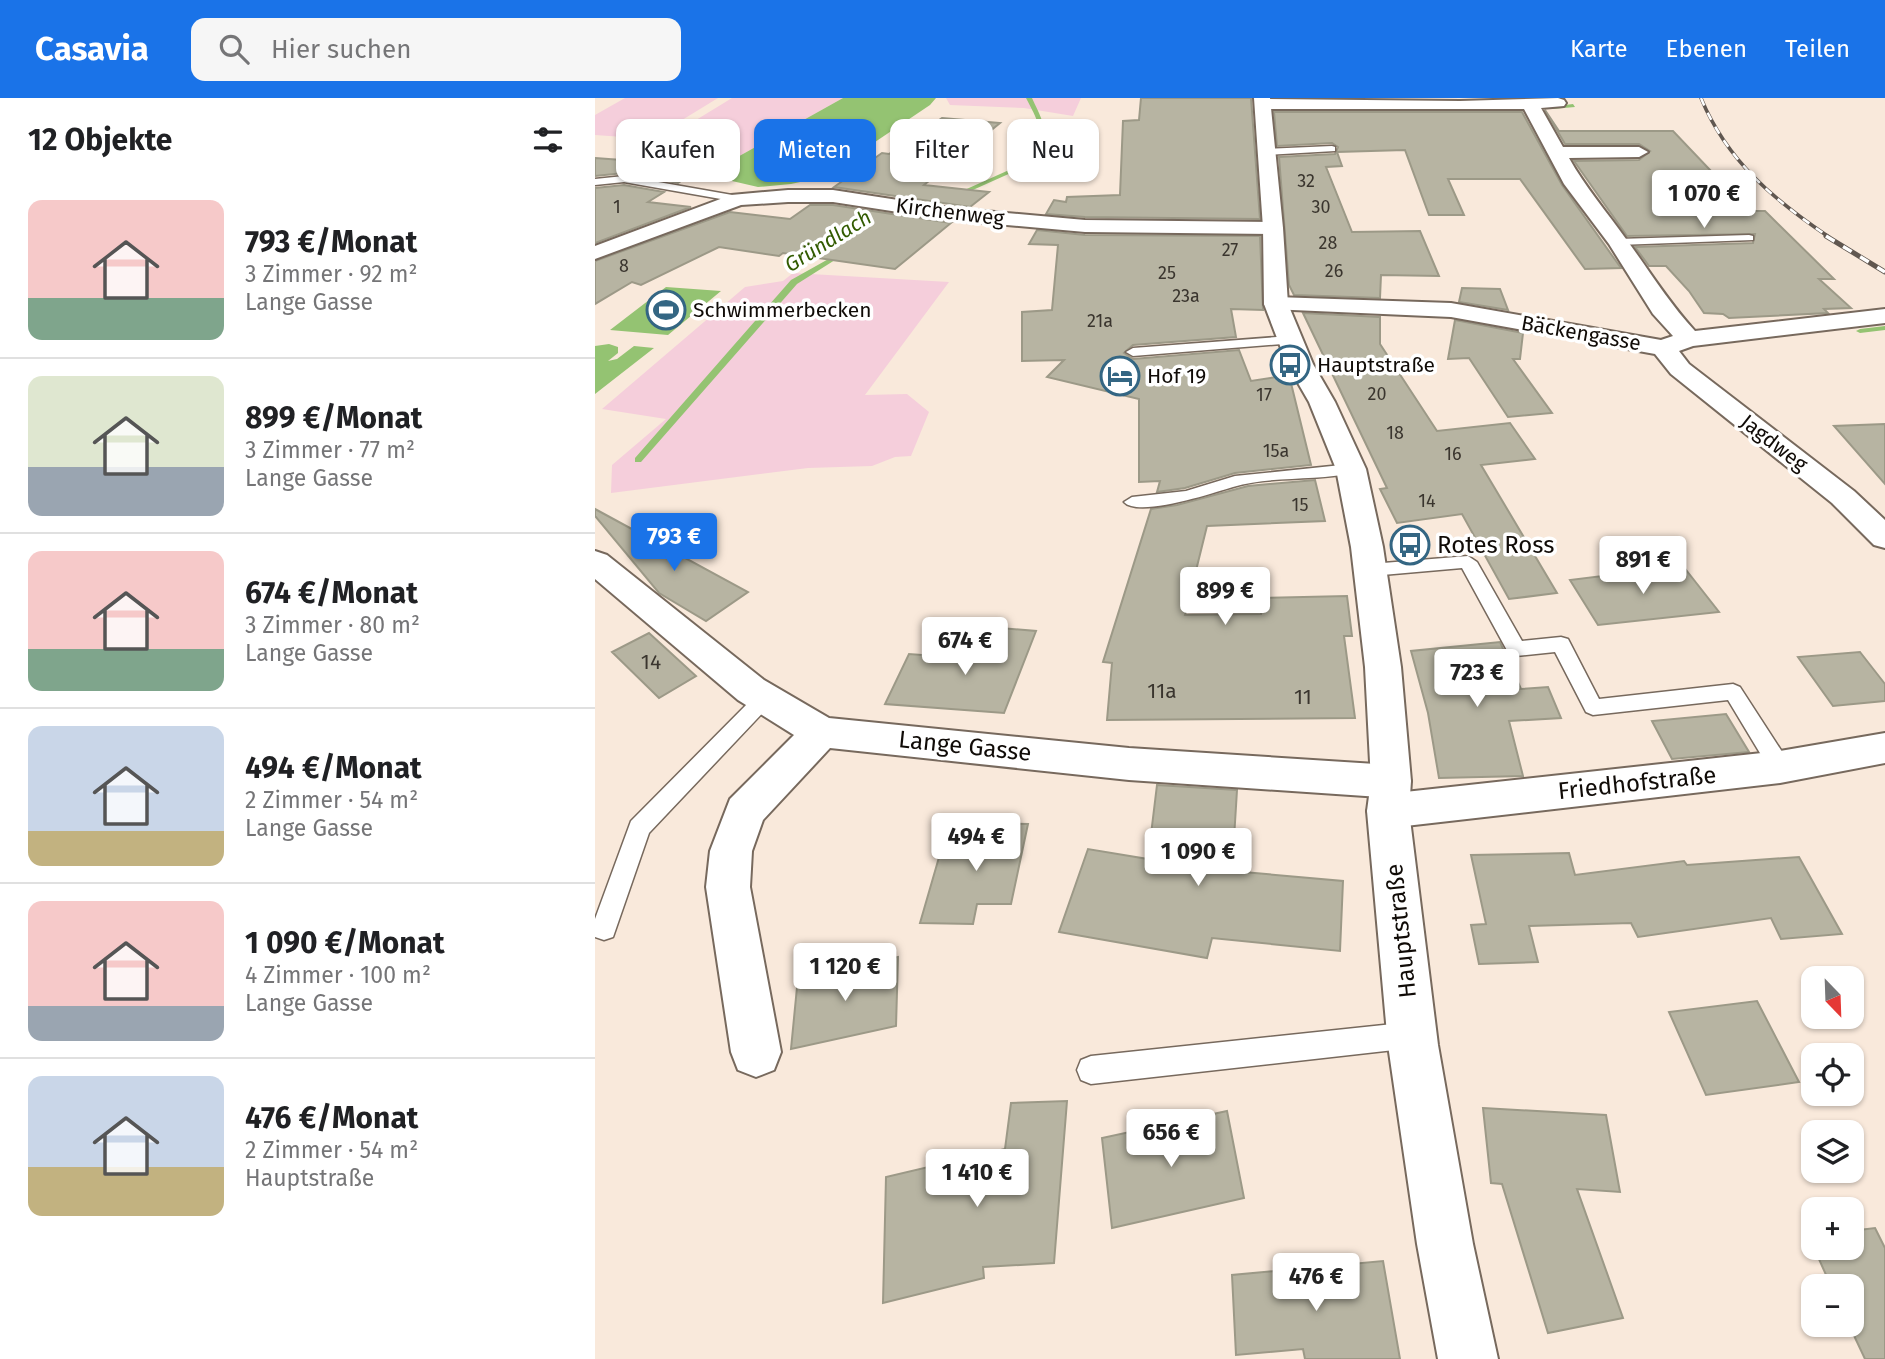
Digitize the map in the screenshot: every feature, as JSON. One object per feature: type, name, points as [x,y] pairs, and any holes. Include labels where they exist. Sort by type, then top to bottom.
[{"type":"street","points":[[1262,101],[1460,106],[1558,103]]},
{"type":"street","name":"Hauptstraße","points":[[1262,101],[1273,228],[1276,304],[1290,340],[1351,469],[1371,570],[1383,667],[1390,796],[1412,1035],[1445,1244],[1468,1359]]},
{"type":"street","name":"Jagdweg","points":[[1530,104],[1574,184],[1618,242],[1661,309],[1676,344],[1680,369],[1843,497],[1885,538]]},
{"type":"street","points":[[1556,153],[1639,152]]},
{"type":"street","name":"Kirchenweg","points":[[595,253],[738,199],[833,196],[950,214],[1085,226],[1273,228]]},
{"type":"street","name":"Bäckengasse","points":[[1276,304],[1451,310],[1676,344],[1885,316]]},
{"type":"street","name":"Lange Gasse","points":[[595,562],[764,699],[821,732],[1129,764],[1390,796]]},
{"type":"street","points":[[756,1052],[728,887],[731,850],[745,811],[821,732]]},
{"type":"street","name":"Friedhofstraße","points":[[1390,796],[1780,767],[1885,748]]},
{"type":"lane","points":[[1265,152],[1332,149]]},
{"type":"lane","points":[[595,182],[624,179],[738,199]]},
{"type":"lane","points":[[1618,242],[1749,238]]},
{"type":"lane","points":[[1133,352],[1290,340]]},
{"type":"lane","points":[[1132,502],[1188,496],[1235,481],[1351,469]]},
{"type":"lane","points":[[1371,570],[1468,562],[1516,649],[1561,644],[1593,707],[1733,692],[1780,767]]},
{"type":"lane","points":[[604,929],[639,828],[764,699]]},
{"type":"lane","points":[[1091,1070],[1412,1035]]},
{"type":"shaded area","points":[[625,98],[718,98],[684,119],[616,119],[616,136],[595,135],[595,115]]},
{"type":"shaded area","points":[[732,98],[843,98],[805,119],[754,119],[754,148],[740,156],[740,119],[698,119]]},
{"type":"shaded area","points":[[843,98],[936,98],[909,119],[890,119],[890,132],[876,141],[876,119],[805,119]]},
{"type":"shaded area","points":[[946,98],[1081,98],[1073,116],[1024,108],[950,105]]},
{"type":"shaded area","points":[[754,148],[754,182],[800,182],[758,187],[736,182],[740,182],[740,156]]},
{"type":"shaded area","points":[[793,273],[949,282],[865,395],[907,394],[929,412],[911,456],[895,457],[872,466],[808,468],[611,493],[612,465],[666,419],[602,409],[745,287],[783,281]]},
{"type":"shaded area","name":"Schwimmerbecken","points":[[666,287],[721,291],[668,335],[610,330]]},
{"type":"shaded area","points":[[609,344],[618,347],[618,353],[608,361],[617,359],[634,346],[654,348],[595,394],[595,346]]},
{"type":"building","points":[[1141,98],[1251,98],[1260,219],[1046,214],[1054,200],[1066,202],[1067,197],[1120,195],[1123,121],[1139,120]]},
{"type":"building","points":[[1545,110],[1559,131],[1673,131],[1749,211],[1765,211],[1834,279],[1819,279],[1851,308],[1824,309],[1828,313],[1729,318],[1723,314],[1704,313],[1689,291],[1666,266],[1649,266],[1635,247],[1753,243],[1755,234],[1627,236],[1574,161],[1639,160],[1650,151],[1639,144],[1565,144]]},
{"type":"building","points":[[1274,112],[1522,112],[1562,185],[1621,268],[1585,269],[1520,179],[1448,179],[1464,215],[1429,215],[1405,150],[1337,152],[1342,166],[1326,167],[1352,232],[1420,231],[1439,276],[1381,275],[1380,298],[1294,295],[1289,285],[1279,157],[1335,154],[1338,147],[1332,143],[1277,146]]},
{"type":"building","points":[[882,153],[889,154],[890,182],[928,182],[924,185],[989,192],[970,207],[834,187],[841,182],[876,182],[876,157]]},
{"type":"building","points":[[595,158],[616,160],[616,174],[595,176]]},
{"type":"building","points":[[624,185],[664,192],[648,202],[691,207],[595,243],[595,188]]},
{"type":"building","points":[[810,205],[833,205],[951,223],[895,269],[719,247],[641,285],[632,282],[595,304],[595,261],[730,212],[790,219]]},
{"type":"building","points":[[1037,230],[1085,235],[1260,236],[1263,310],[1231,309],[1236,337],[1133,345],[1124,353],[1133,359],[1239,350],[1251,381],[1289,375],[1311,465],[1235,473],[1185,488],[1157,492],[1160,481],[1139,482],[1139,399],[1047,377],[1064,360],[1022,361],[1022,312],[1052,310],[1058,245],[1029,244]]},
{"type":"building","points":[[1462,288],[1500,289],[1508,310],[1459,302]]},
{"type":"building","points":[[1303,313],[1380,317],[1380,344],[1437,431],[1510,423],[1535,459],[1481,465],[1557,593],[1509,599],[1462,514],[1397,523],[1380,489],[1387,488]]},
{"type":"building","points":[[1455,320],[1523,333],[1520,359],[1513,359],[1552,413],[1508,417],[1469,358],[1448,359]]},
{"type":"building","points":[[1885,424],[1885,484],[1834,426]]},
{"type":"building","points":[[1315,480],[1325,521],[1207,526],[1185,615],[1261,614],[1261,598],[1347,596],[1352,636],[1344,636],[1355,718],[1107,720],[1112,663],[1103,662],[1151,509],[1177,505],[1248,486]]},
{"type":"building","points":[[595,509],[748,592],[706,621],[659,593],[595,516]]},
{"type":"building","points":[[1683,566],[1719,612],[1598,625],[1570,580]]},
{"type":"building","points":[[1000,628],[1036,631],[1004,713],[885,704],[909,654],[977,659],[981,651],[990,652]]},
{"type":"building","points":[[649,633],[696,676],[659,698],[612,652]]},
{"type":"building","points":[[1500,642],[1521,689],[1548,687],[1561,718],[1509,721],[1523,776],[1439,778],[1428,713],[1411,651]]},
{"type":"building","points":[[1860,652],[1885,684],[1885,701],[1833,706],[1798,657]]},
{"type":"building","points":[[1726,714],[1749,752],[1672,759],[1652,721]]},
{"type":"building","points":[[1157,785],[1237,790],[1232,871],[1343,881],[1340,951],[1212,938],[1207,958],[1059,932],[1088,849],[1148,859]]},
{"type":"building","points":[[970,823],[1028,824],[1011,904],[977,904],[973,924],[920,923],[942,847],[964,847]]},
{"type":"building","points":[[1569,853],[1575,875],[1684,861],[1687,865],[1799,857],[1842,934],[1781,939],[1771,918],[1638,937],[1631,923],[1529,926],[1538,962],[1479,964],[1471,925],[1486,924],[1471,855]]},
{"type":"building","points":[[898,957],[896,1026],[791,1049],[798,977]]},
{"type":"building","points":[[1757,1001],[1799,1082],[1706,1095],[1669,1012]]},
{"type":"building","points":[[1067,1101],[1054,1263],[983,1267],[984,1278],[883,1303],[886,1177],[1005,1149],[1011,1103]]},
{"type":"building","points":[[1483,1108],[1606,1115],[1620,1192],[1577,1189],[1623,1318],[1548,1333],[1502,1184],[1491,1183]]},
{"type":"building","points":[[1227,1111],[1244,1198],[1112,1228],[1102,1138]]},
{"type":"building","points":[[1875,1228],[1885,1248],[1885,1359],[1865,1359],[1855,1337],[1864,1337],[1864,1274],[1826,1274],[1819,1260],[1864,1260],[1864,1229]]},
{"type":"building","points":[[1383,1261],[1400,1359],[1305,1359],[1303,1349],[1236,1355],[1232,1275]]},
{"type":"waterway","name":"Gründlach","points":[[895,223],[1031,162],[1041,144],[1043,130],[1029,98]]},
{"type":"waterway","points":[[1552,107],[1573,106]]},
{"type":"waterway","name":"Gründlach","points":[[638,460],[794,282],[843,253]]},
{"type":"waterway","points":[[1860,331],[1885,328]]},
{"type":"railway","points":[[1701,98],[1712,121],[1738,160],[1789,209],[1829,237]]},
{"type":"railway","points":[[1826,236],[1885,272]]},
{"type":"place","name":"Schwimmerbecken","points":[[666,310]]},
{"type":"place","name":"Hauptstraße","points":[[1290,365]]},
{"type":"place","name":"Hof 19","points":[[1120,376]]},
{"type":"place","name":"Rotes Ross","points":[[1410,545]]}]
